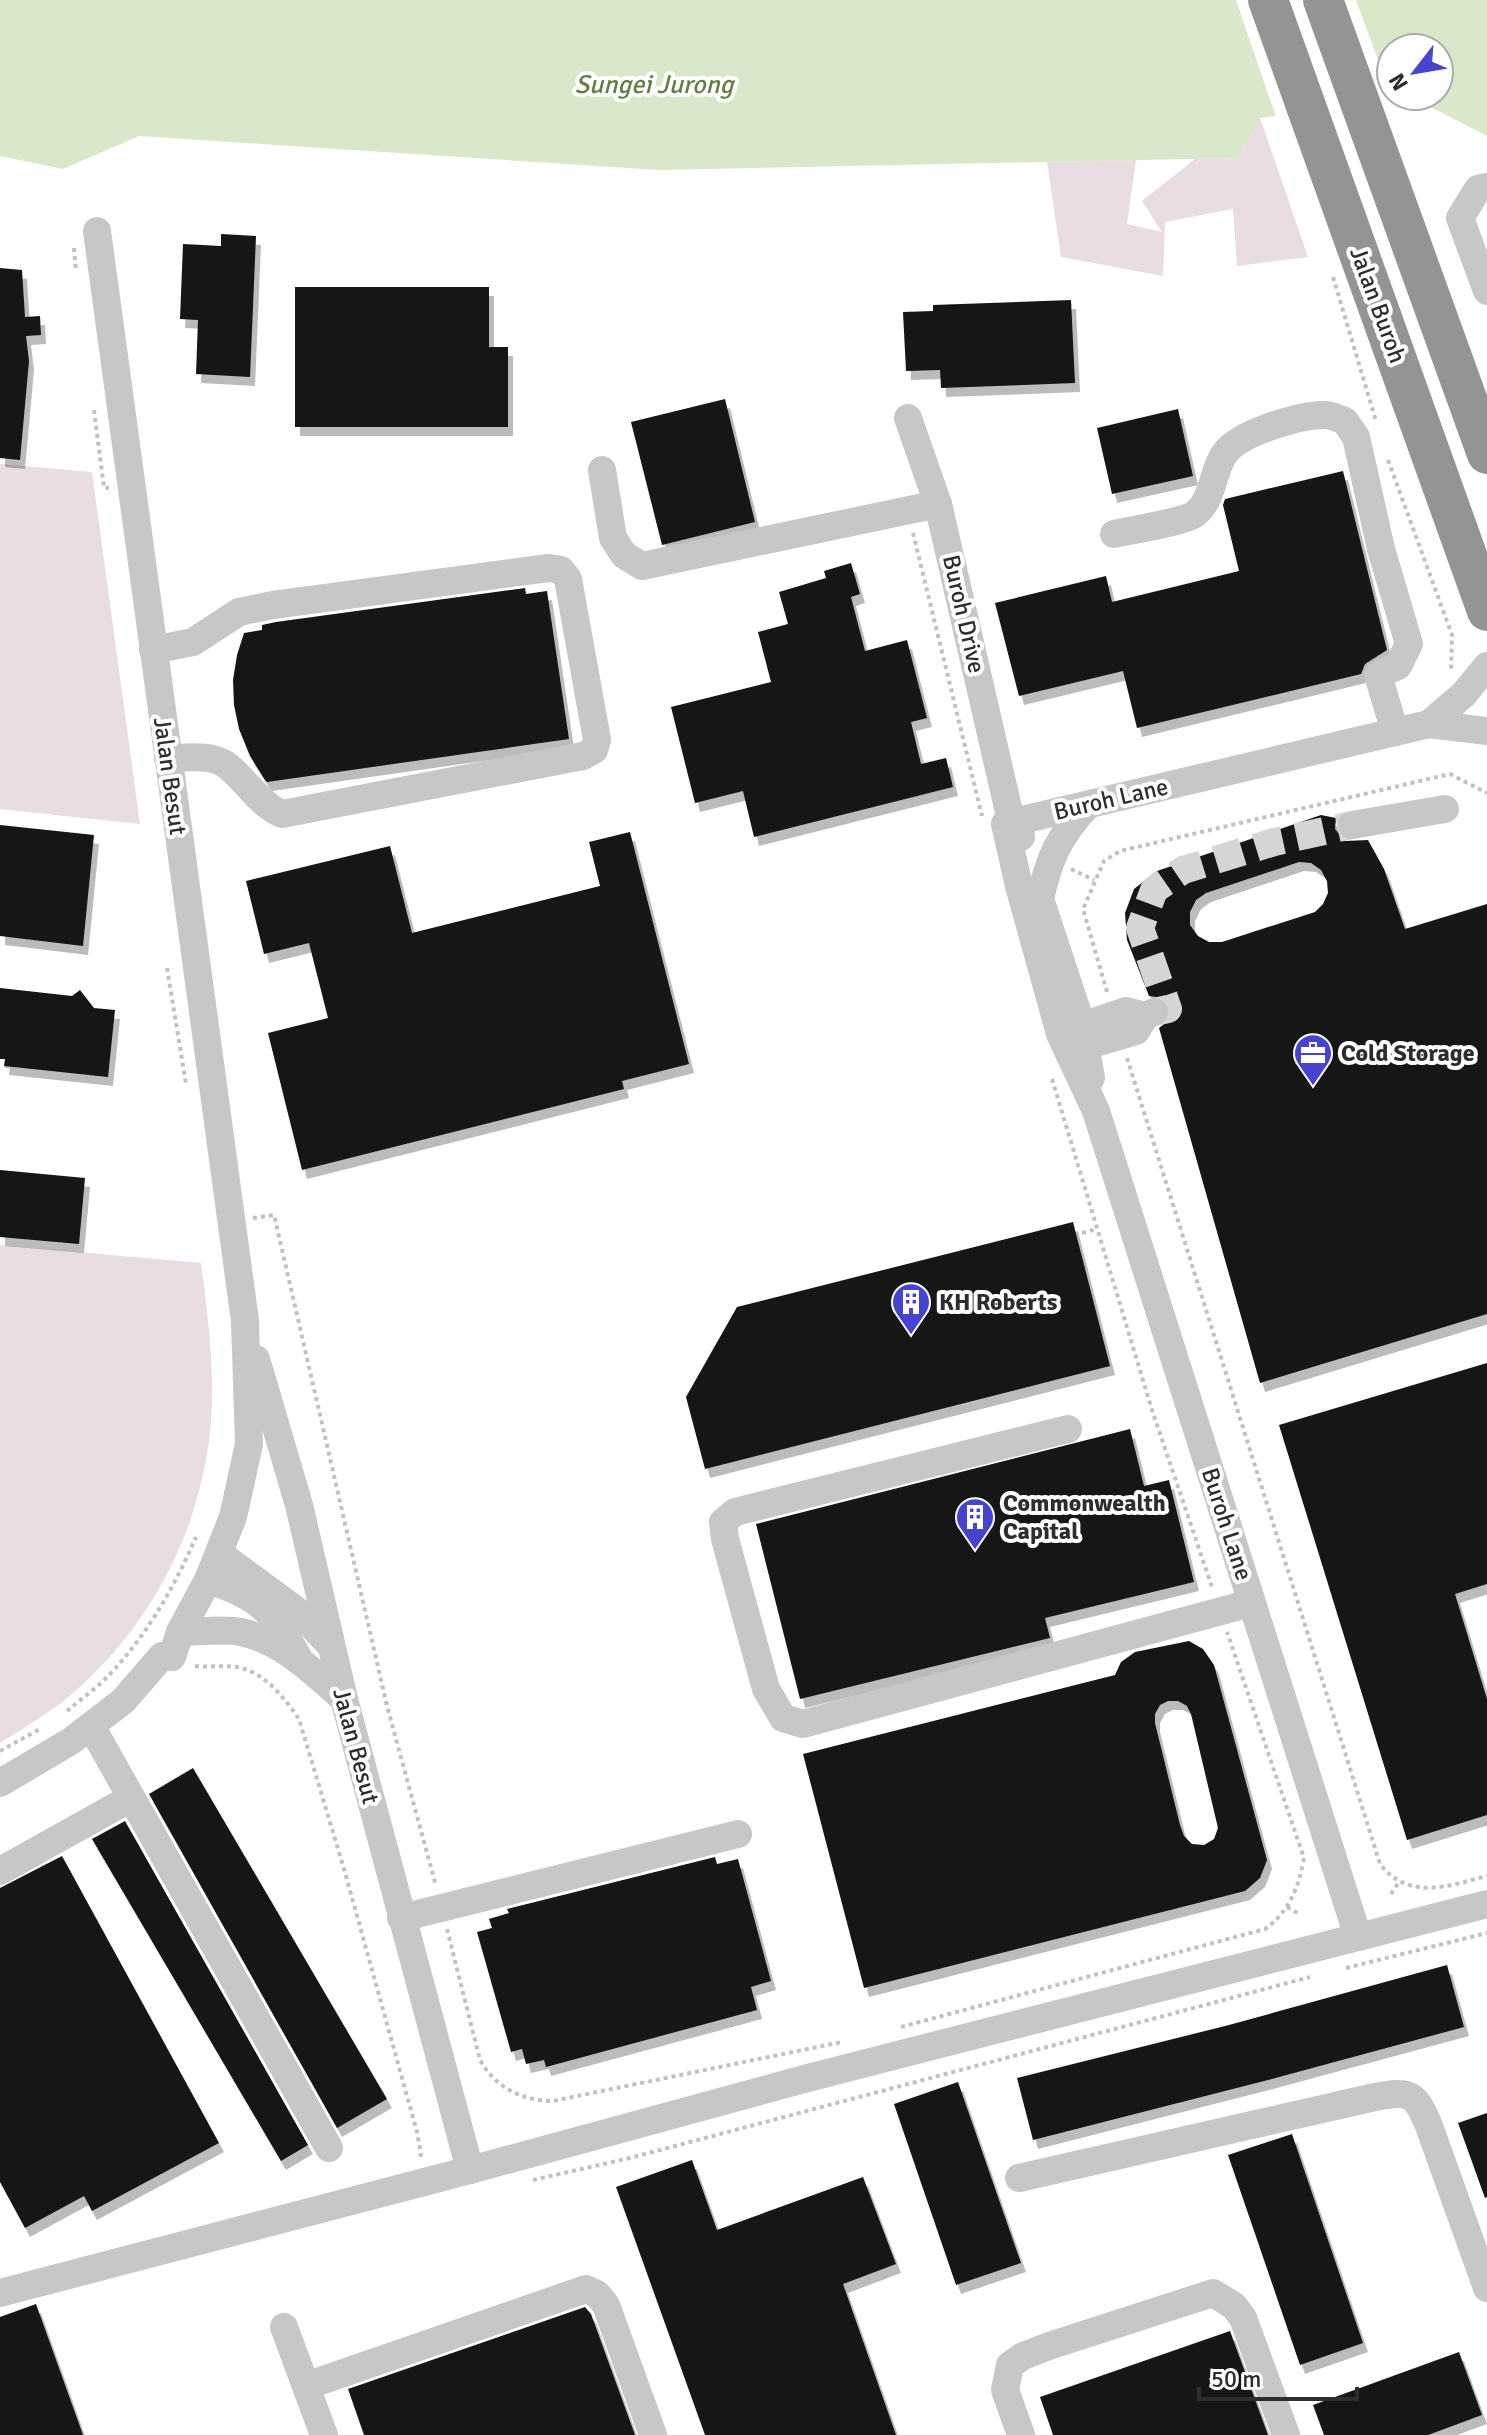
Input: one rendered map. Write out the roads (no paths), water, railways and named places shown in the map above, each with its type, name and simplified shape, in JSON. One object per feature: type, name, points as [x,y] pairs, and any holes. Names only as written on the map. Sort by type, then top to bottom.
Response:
[{"type":"highway","name":"Jalan Buroh","points":[[1268,0],[1487,611]]},
{"type":"highway","points":[[1323,0],[1487,454]]},
{"type":"street","points":[[1487,187],[1478,189],[1460,218],[1487,291]]},
{"type":"street","name":"Jalan Besut","points":[[0,1783],[71,1741],[123,1701],[162,1656],[172,1657],[180,1632],[220,1554],[233,1517],[249,1444],[245,1321],[97,231]]},
{"type":"street","points":[[1114,534],[1194,516],[1207,502],[1213,477],[1226,451],[1252,434],[1293,419],[1328,415],[1345,421],[1356,437],[1381,549],[1409,644],[1398,666],[1378,675],[1395,732]]},
{"type":"street","name":"Buroh Drive","points":[[908,418],[938,504],[1004,820],[1040,899]]},
{"type":"street","points":[[602,470],[613,538],[624,555],[642,566],[938,504]]},
{"type":"street","points":[[153,650],[193,642],[239,612],[273,605],[549,568],[561,570],[568,579],[597,740],[594,750],[583,756],[282,814],[268,808],[223,762],[205,758],[168,758]]},
{"type":"street","name":"Buroh Lane","points":[[1429,724],[1464,694],[1487,666]]},
{"type":"street","name":"Buroh Lane","points":[[1004,820],[1088,805],[1429,724],[1487,731]]},
{"type":"street","points":[[1076,1035],[1040,899],[1057,844],[1069,825],[1088,805]]},
{"type":"street","points":[[1352,825],[1445,809]]},
{"type":"street","points":[[1004,820],[1019,886],[1076,1035]]},
{"type":"street","points":[[1076,1035],[1117,1025],[1126,1011],[1150,1014]]},
{"type":"street","name":"Buroh Lane","points":[[1076,1035],[1096,1111],[1358,1937]]},
{"type":"street","name":"Jalan Besut","points":[[245,1321],[299,1505],[344,1699],[470,2170]]},
{"type":"street","points":[[1068,1429],[735,1512],[723,1522],[766,1689],[783,1718],[803,1724],[1251,1603]]},
{"type":"street","points":[[220,1554],[300,1613],[331,1646]]},
{"type":"street","points":[[208,1580],[256,1599],[277,1619],[301,1661]]},
{"type":"street","points":[[180,1632],[239,1631],[272,1642],[301,1661],[344,1699]]},
{"type":"street","points":[[91,1726],[329,2148]]},
{"type":"street","points":[[0,1871],[131,1798]]},
{"type":"street","points":[[401,1918],[738,1834]]},
{"type":"street","points":[[0,2293],[804,2079],[1487,1904]]},
{"type":"street","points":[[1019,2178],[1375,2097],[1400,2092],[1410,2094],[1419,2103],[1429,2126],[1487,2288]]},
{"type":"street","points":[[306,2386],[586,2289],[597,2294],[606,2305],[653,2435]]},
{"type":"street","points":[[1021,2435],[1005,2390],[1010,2365],[1049,2346],[1213,2293],[1234,2306],[1243,2318],[1286,2435]]},
{"type":"street","points":[[284,2327],[324,2435]]},
{"type":"water","name":"Sungei Jurong","points":[[0,0],[1487,0],[1487,136],[1440,112],[1455,112],[1455,32],[1375,32],[1375,102],[1260,118],[1239,158],[659,170],[139,136],[63,169],[0,156]]},
{"type":"tunnel","points":[[1154,1012],[1168,1009],[1140,928],[1154,890],[1183,870],[1274,842],[1352,825]]},
{"type":"place","name":"Cold Storage","points":[[1313,1087]]},
{"type":"place","name":"KH Roberts","points":[[911,1336]]},
{"type":"place","name":"Commonwealth Capital","points":[[975,1551]]}]
